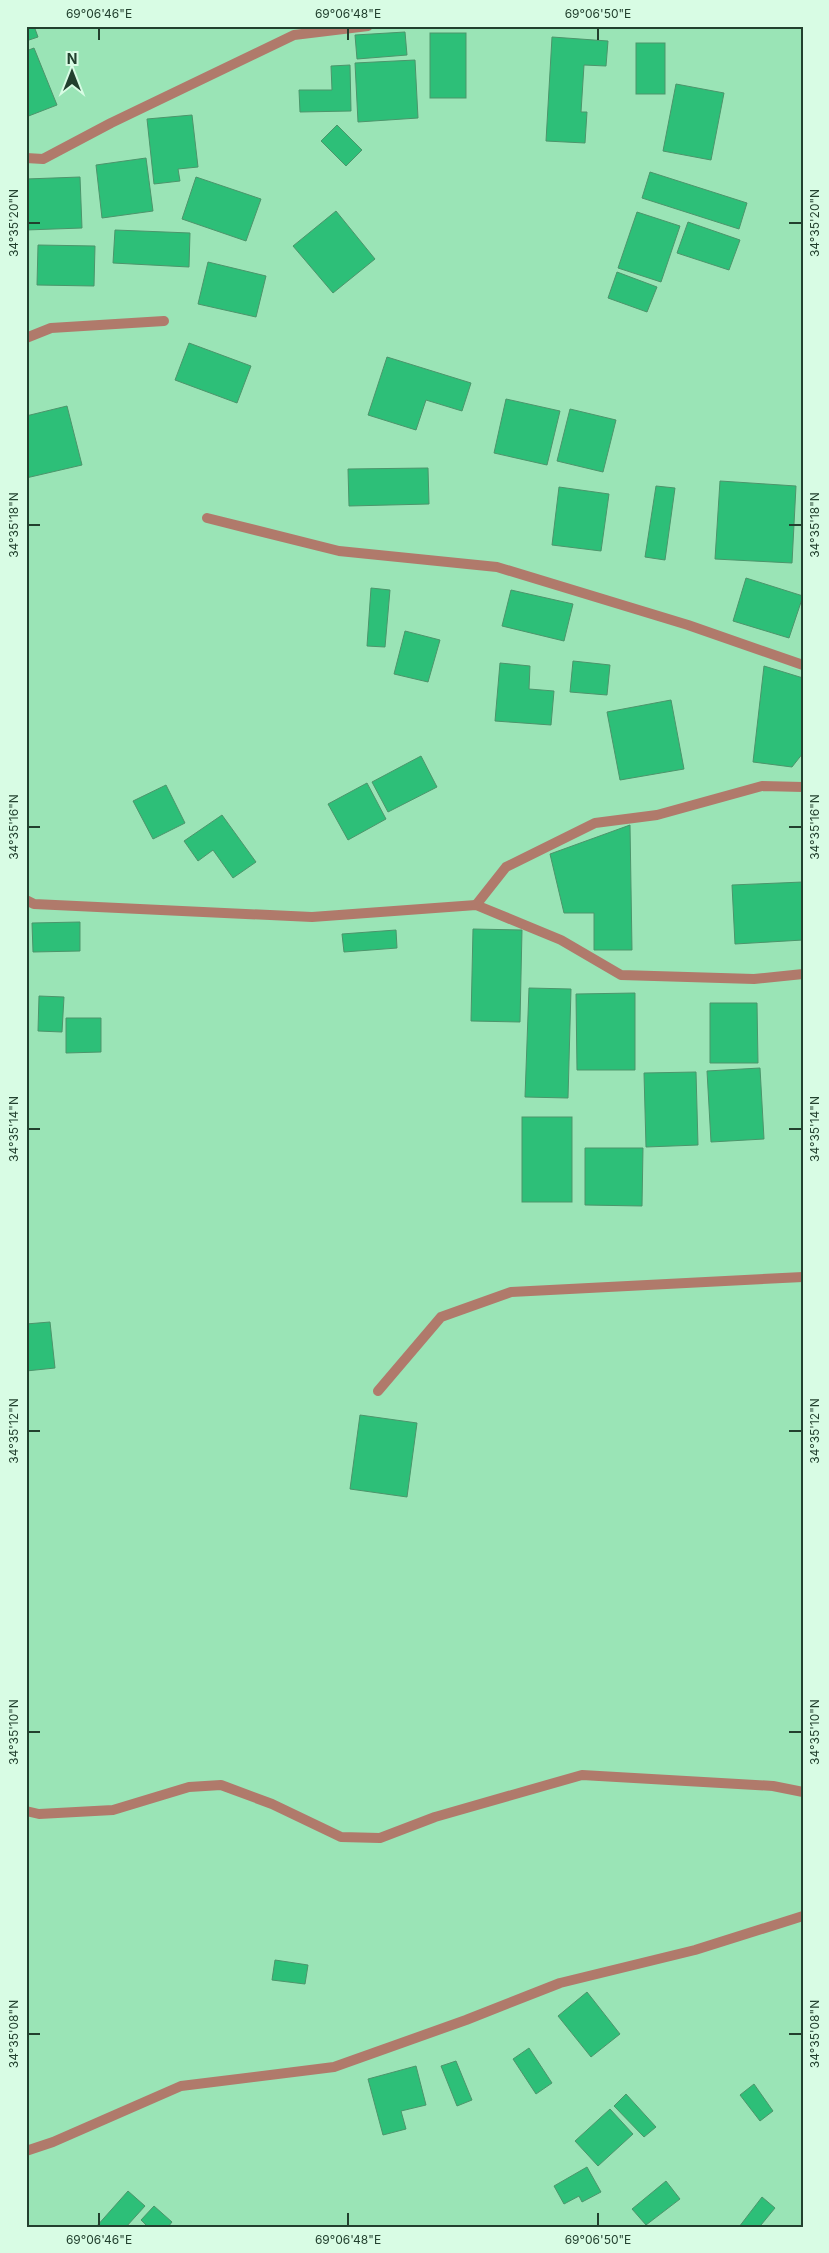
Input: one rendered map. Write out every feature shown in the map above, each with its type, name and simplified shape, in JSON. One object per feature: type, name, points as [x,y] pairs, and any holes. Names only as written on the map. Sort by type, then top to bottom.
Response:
[{"type":"street","points":[[26,158],[43,159],[296,30],[368,26]]},
{"type":"street","points":[[26,338],[51,328],[164,321]]},
{"type":"street","points":[[207,518],[339,552],[497,567],[688,625],[803,665]]},
{"type":"street","points":[[476,905],[506,867],[596,823],[657,814],[762,786],[803,787]]},
{"type":"street","points":[[26,900],[34,904],[312,917],[476,905],[561,940],[621,975],[754,979],[803,974]]},
{"type":"street","points":[[378,1391],[441,1317],[511,1292],[803,1278]]},
{"type":"street","points":[[26,1812],[39,1814],[113,1810],[189,1787],[221,1785],[272,1804],[341,1837],[380,1838],[435,1817],[582,1776],[773,1786],[803,1792]]},
{"type":"street","points":[[26,2151],[53,2142],[181,2086],[334,2067],[466,2020],[560,1983],[695,1950],[803,1916]]},
{"type":"building","points":[[26,26],[34,26],[38,37],[26,41]]},
{"type":"building","points":[[405,32],[407,55],[357,59],[355,35]]},
{"type":"building","points":[[430,33],[466,33],[466,98],[430,98]]},
{"type":"building","points":[[552,37],[608,41],[606,66],[584,65],[581,112],[587,112],[585,143],[546,141]]},
{"type":"building","points":[[636,43],[665,43],[665,94],[636,94]]},
{"type":"building","points":[[34,48],[57,105],[26,117],[26,51]]},
{"type":"building","points":[[415,60],[418,118],[358,122],[355,63]]},
{"type":"building","points":[[350,65],[351,111],[300,112],[299,90],[332,90],[331,66]]},
{"type":"building","points":[[676,84],[724,93],[711,160],[663,151]]},
{"type":"building","points":[[192,115],[198,167],[178,169],[180,181],[154,184],[147,119]]},
{"type":"building","points":[[337,125],[362,150],[346,166],[321,141]]},
{"type":"building","points":[[146,158],[153,211],[102,218],[96,165]]},
{"type":"building","points":[[650,172],[747,203],[739,229],[642,198]]},
{"type":"building","points":[[80,177],[82,228],[26,230],[26,179]]},
{"type":"building","points":[[196,177],[261,199],[246,241],[182,219]]},
{"type":"building","points":[[336,211],[375,259],[333,293],[293,246]]},
{"type":"building","points":[[637,212],[680,226],[661,282],[618,268]]},
{"type":"building","points":[[688,222],[740,240],[729,270],[677,253]]},
{"type":"building","points":[[115,230],[190,233],[189,267],[113,263]]},
{"type":"building","points":[[38,245],[95,246],[94,286],[37,285]]},
{"type":"building","points":[[208,262],[266,276],[256,317],[198,304]]},
{"type":"building","points":[[617,272],[657,287],[647,312],[608,298]]},
{"type":"building","points":[[189,343],[251,366],[237,403],[175,380]]},
{"type":"building","points":[[387,357],[471,383],[462,411],[426,400],[416,430],[368,415]]},
{"type":"building","points":[[506,399],[560,411],[547,465],[494,453]]},
{"type":"building","points":[[67,406],[82,465],[26,478],[26,416]]},
{"type":"building","points":[[570,409],[616,420],[603,472],[557,461]]},
{"type":"building","points":[[428,468],[429,504],[349,506],[348,469]]},
{"type":"building","points":[[720,481],[796,486],[792,563],[715,559]]},
{"type":"building","points":[[656,486],[675,488],[665,560],[645,557]]},
{"type":"building","points":[[559,487],[609,494],[601,551],[552,545]]},
{"type":"building","points":[[746,578],[803,596],[789,638],[733,621]]},
{"type":"building","points":[[371,588],[390,590],[385,647],[367,646]]},
{"type":"building","points":[[511,590],[573,604],[564,641],[502,626]]},
{"type":"building","points":[[405,631],[440,640],[428,682],[394,674]]},
{"type":"building","points":[[573,661],[610,665],[607,695],[570,692]]},
{"type":"building","points":[[500,663],[530,666],[529,689],[554,691],[551,725],[495,721]]},
{"type":"building","points":[[764,666],[803,678],[803,753],[792,767],[753,762]]},
{"type":"building","points":[[671,700],[684,769],[620,780],[607,712]]},
{"type":"building","points":[[421,756],[437,787],[388,812],[372,782]]},
{"type":"building","points":[[367,783],[386,819],[348,840],[328,804]]},
{"type":"building","points":[[166,785],[185,823],[153,839],[133,801]]},
{"type":"building","points":[[222,815],[256,862],[233,878],[213,850],[198,861],[184,841]]},
{"type":"building","points":[[630,825],[632,950],[594,950],[594,913],[564,913],[550,854]]},
{"type":"building","points":[[803,882],[803,940],[735,944],[732,885]]},
{"type":"building","points":[[80,922],[80,951],[33,952],[32,923]]},
{"type":"building","points":[[473,929],[522,930],[520,1022],[471,1021]]},
{"type":"building","points":[[396,930],[397,948],[344,952],[342,934]]},
{"type":"building","points":[[529,988],[571,989],[568,1098],[525,1097]]},
{"type":"building","points":[[635,993],[635,1070],[577,1070],[576,994]]},
{"type":"building","points":[[39,996],[64,997],[62,1032],[38,1031]]},
{"type":"building","points":[[710,1003],[757,1003],[758,1063],[710,1063]]},
{"type":"building","points":[[66,1018],[101,1018],[101,1052],[66,1053]]},
{"type":"building","points":[[760,1068],[764,1139],[711,1142],[707,1071]]},
{"type":"building","points":[[696,1072],[698,1145],[646,1147],[644,1073]]},
{"type":"building","points":[[522,1117],[572,1117],[572,1202],[522,1202]]},
{"type":"building","points":[[585,1148],[643,1148],[642,1206],[585,1205]]},
{"type":"building","points":[[50,1322],[55,1368],[26,1371],[26,1324]]},
{"type":"building","points":[[360,1415],[417,1423],[407,1497],[350,1489]]},
{"type":"building","points":[[275,1960],[308,1965],[305,1984],[272,1980]]},
{"type":"building","points":[[587,1992],[620,2034],[591,2057],[558,2016]]},
{"type":"building","points":[[529,2048],[552,2083],[536,2094],[513,2059]]},
{"type":"building","points":[[456,2061],[472,2100],[457,2106],[441,2066]]},
{"type":"building","points":[[416,2066],[426,2105],[401,2111],[406,2129],[383,2135],[368,2079]]},
{"type":"building","points":[[754,2084],[773,2111],[760,2121],[740,2095]]},
{"type":"building","points":[[626,2094],[656,2127],[644,2137],[614,2106]]},
{"type":"building","points":[[610,2109],[633,2134],[598,2166],[575,2141]]},
{"type":"building","points":[[587,2167],[601,2192],[582,2202],[579,2196],[564,2204],[554,2186]]},
{"type":"building","points":[[666,2181],[680,2199],[646,2225],[632,2209]]},
{"type":"building","points":[[128,2191],[145,2206],[126,2227],[96,2227]]},
{"type":"building","points":[[762,2197],[775,2208],[761,2225],[763,2227],[739,2227]]},
{"type":"building","points":[[154,2206],[172,2222],[168,2227],[148,2227],[141,2220]]}]
